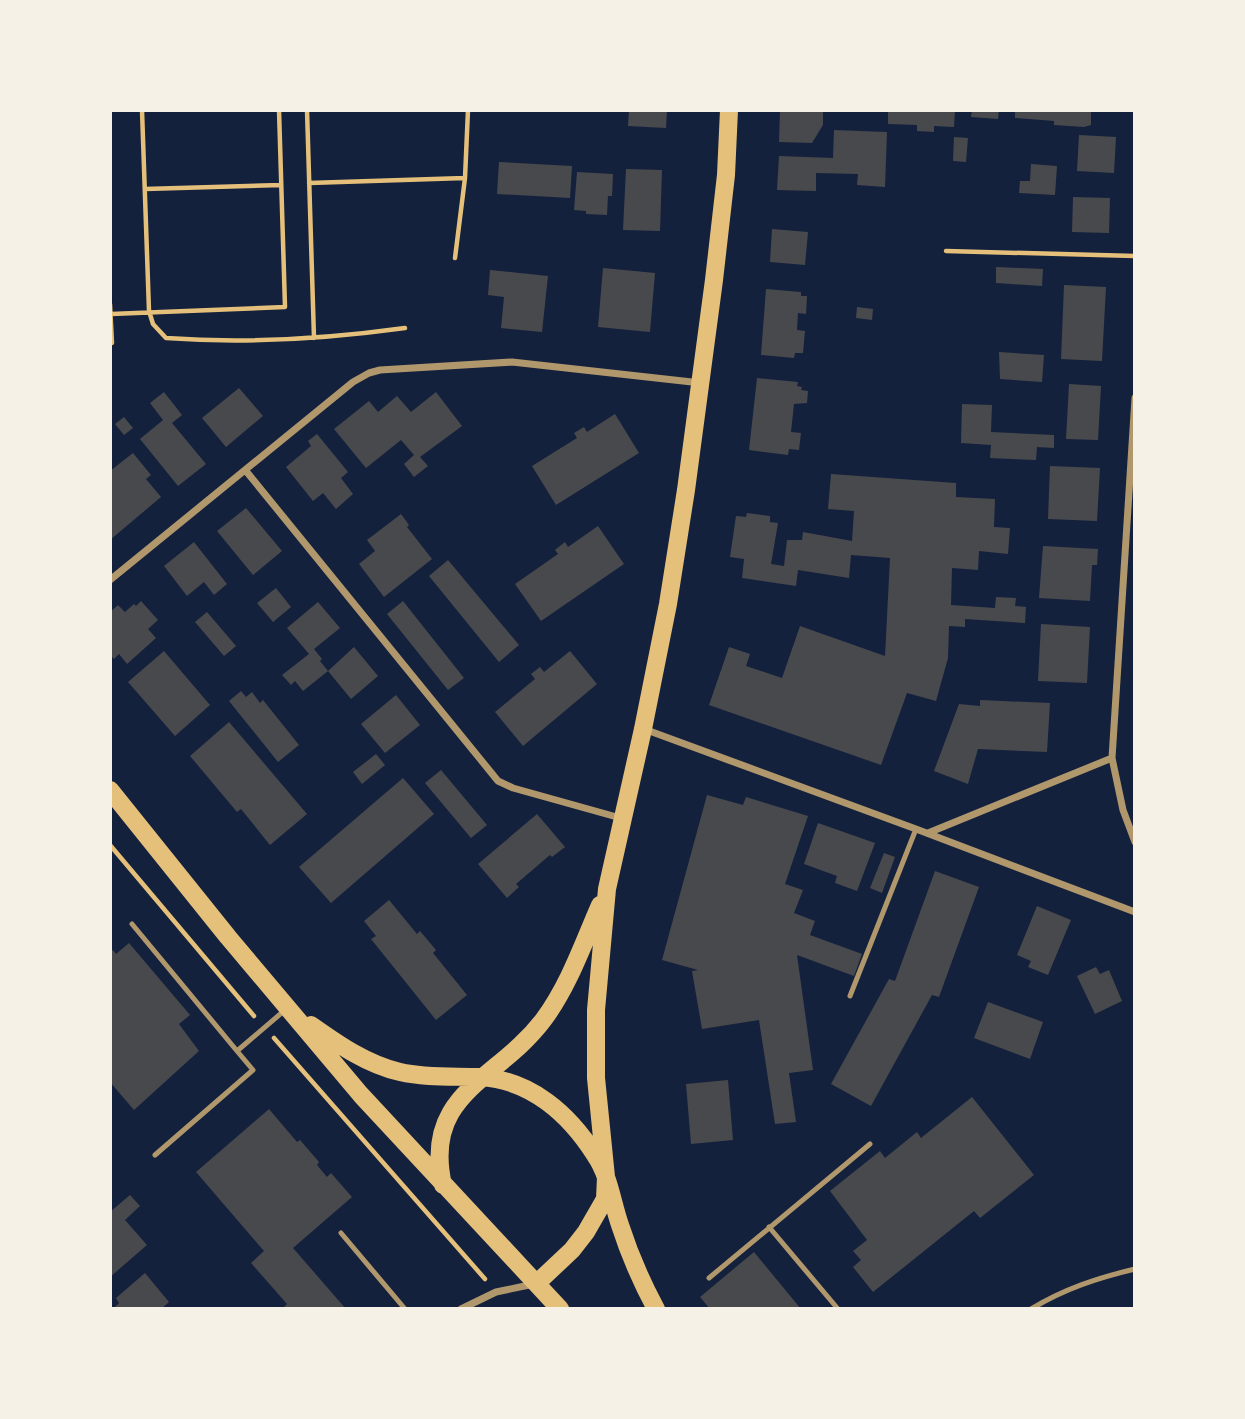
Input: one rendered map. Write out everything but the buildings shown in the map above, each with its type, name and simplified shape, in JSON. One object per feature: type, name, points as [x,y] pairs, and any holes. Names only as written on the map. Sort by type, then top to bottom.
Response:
[{"type":"main road","points":[[537,1283],[572,1250],[605,1199],[606,1177],[596,1078],[596,1010],[607,889],[668,604],[701,383],[726,175],[729,110]]},
{"type":"main road","points":[[110,790],[361,1095],[560,1309]]},
{"type":"main road","points":[[443,1185],[438,1152],[446,1119],[459,1099],[523,1043],[543,1020],[569,976],[607,889]]},
{"type":"main road","points":[[288,1008],[335,1042],[377,1065],[419,1075],[484,1077],[514,1083],[555,1107],[598,1158],[620,1227],[656,1309]]},
{"type":"street","points":[[110,580],[353,382],[369,373],[380,370],[512,362],[701,383]]},
{"type":"street","points":[[1135,401],[1131,511],[1112,758],[1124,810],[1135,842]]},
{"type":"street","points":[[246,471],[498,781],[513,788],[624,818]]},
{"type":"street","points":[[643,729],[1135,912]]},
{"type":"street","points":[[928,833],[1112,758]]},
{"type":"street","points":[[1124,810],[1135,809]]},
{"type":"street","points":[[461,1309],[496,1292],[537,1283],[544,1309]]},
{"type":"lane","points":[[850,996],[916,829]]},
{"type":"lane","points":[[132,924],[253,1070],[155,1155]]},
{"type":"lane","points":[[237,1052],[288,1008]]},
{"type":"lane","points":[[709,1278],[870,1144]]},
{"type":"lane","points":[[769,1227],[838,1309]]},
{"type":"lane","points":[[341,1233],[405,1309]]},
{"type":"lane","points":[[1031,1309],[1075,1286],[1135,1269]]},
{"type":"path","points":[[142,110],[149,311],[153,324],[166,338],[222,341],[314,338],[405,328]]},
{"type":"path","points":[[111,313],[285,307],[279,110]]},
{"type":"path","points":[[307,110],[314,338]]},
{"type":"path","points":[[455,258],[465,178],[468,110]]},
{"type":"path","points":[[309,183],[465,178]]},
{"type":"path","points":[[145,189],[281,185]]},
{"type":"path","points":[[946,251],[1135,256]]},
{"type":"path","points":[[110,304],[110,343]]},
{"type":"path","points":[[110,845],[265,1028],[496,1292]]}]
